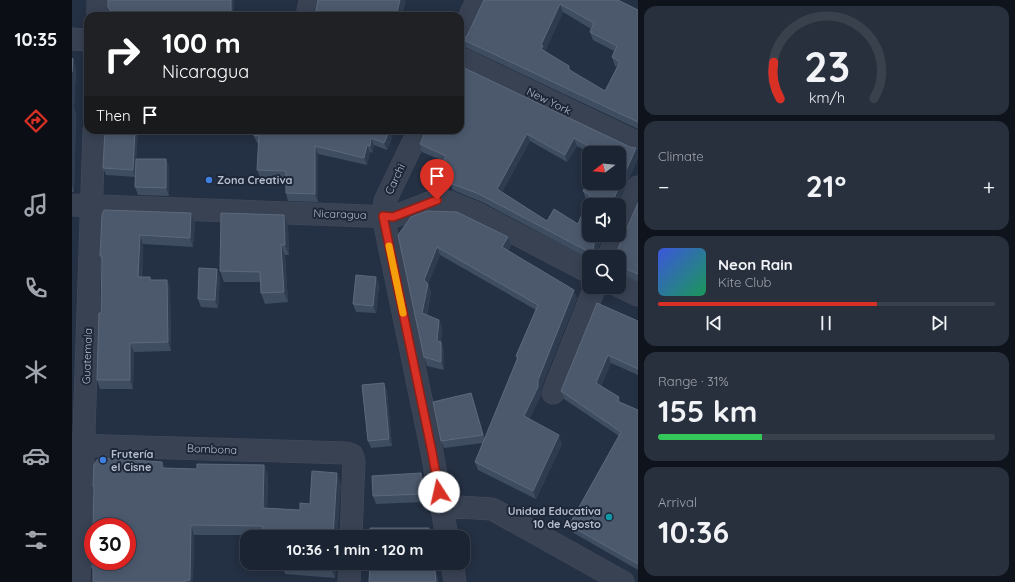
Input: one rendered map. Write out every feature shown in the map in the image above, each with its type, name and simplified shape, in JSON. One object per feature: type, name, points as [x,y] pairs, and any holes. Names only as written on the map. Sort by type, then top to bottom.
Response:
[{"type":"street","points":[[98,0],[98,12]]},
{"type":"street","points":[[308,12],[310,0]]},
{"type":"street","points":[[464,29],[477,0]]},
{"type":"street","points":[[72,39],[84,40]]},
{"type":"street","name":"New York","points":[[464,60],[638,143]]},
{"type":"street","name":"Guatemala","points":[[79,582],[78,445],[82,205],[93,134]]},
{"type":"street","name":"Carchi","points":[[417,134],[385,202],[383,216],[432,452],[446,530]]},
{"type":"street","points":[[626,215],[638,187]]},
{"type":"street","name":"Nicaragua","points":[[82,205],[393,217],[437,200],[449,202],[476,213],[582,268]]},
{"type":"street","points":[[626,289],[638,295]]},
{"type":"street","points":[[552,393],[592,294]]},
{"type":"street","name":"Bombona","points":[[78,445],[346,453],[352,455],[354,461],[351,530]]},
{"type":"street","points":[[442,506],[492,509],[623,582]]},
{"type":"street","points":[[349,582],[350,570]]},
{"type":"street","points":[[453,570],[455,582]]},
{"type":"building","points":[[108,0],[231,0],[231,12],[112,12],[108,7]]},
{"type":"building","points":[[318,0],[400,0],[397,12],[316,11]]},
{"type":"building","points":[[484,0],[618,0],[638,10],[638,122],[464,40]],"holes":[[[560,4],[594,23],[590,32],[617,46],[612,57],[620,62],[605,91],[568,69],[569,66],[541,49],[543,46],[541,45]]]},
{"type":"building","points":[[464,68],[630,147],[636,148],[626,171],[626,146],[588,146],[574,138],[565,155],[527,134],[497,189],[547,221],[554,209],[578,224],[582,214],[582,242],[595,242],[593,250],[585,250],[479,194],[450,183],[450,178],[437,175],[446,156],[420,144],[424,134],[464,134]]},
{"type":"building","points":[[105,134],[135,134],[133,170],[103,168]]},
{"type":"building","points":[[254,134],[388,134],[384,143],[371,138],[370,146],[367,145],[364,158],[315,146],[315,194],[286,193],[286,171],[257,170],[259,135],[254,136]]},
{"type":"building","points":[[136,159],[166,159],[166,188],[135,187]]},
{"type":"building","points":[[584,190],[618,190],[614,198],[589,198],[590,195],[583,191]]},
{"type":"building","points":[[638,203],[638,274],[626,269],[626,250],[617,250],[621,242],[626,242],[626,230]]},
{"type":"building","points":[[104,210],[191,213],[190,238],[140,235],[138,277],[150,277],[150,280],[167,280],[168,342],[130,343],[130,380],[97,380],[99,313],[101,313],[102,256],[100,256],[102,215]]},
{"type":"building","points":[[427,211],[457,212],[508,237],[502,247],[574,290],[538,380],[538,387],[524,416],[559,435],[533,491],[475,462],[518,357],[516,356],[538,305],[437,247],[424,280],[428,284],[422,313],[439,320],[437,341],[441,342],[441,362],[424,357],[398,235],[411,217]]},
{"type":"building","points":[[221,213],[284,215],[285,245],[281,245],[284,292],[261,293],[260,272],[220,271]]},
{"type":"building","points":[[199,268],[217,269],[215,300],[198,299]]},
{"type":"building","points":[[356,275],[376,277],[373,306],[353,304]]},
{"type":"building","points":[[597,303],[638,321],[638,369],[608,355],[596,383],[619,397],[617,401],[638,410],[638,564],[569,525],[621,432],[561,391]]},
{"type":"building","points":[[384,383],[389,439],[368,441],[362,385]]},
{"type":"building","points":[[471,393],[483,435],[441,441],[433,402]]},
{"type":"building","points":[[99,458],[162,462],[162,468],[197,469],[197,464],[264,465],[263,508],[300,510],[300,503],[310,504],[312,471],[337,473],[333,530],[263,530],[263,526],[191,525],[190,580],[185,580],[185,582],[93,582],[93,570],[136,570],[136,518],[93,518],[94,464]]},
{"type":"building","points":[[421,473],[422,494],[373,496],[372,476]]},
{"type":"building","points":[[370,528],[429,528],[429,530],[370,530]]},
{"type":"building","points":[[370,570],[433,570],[435,571],[436,582],[369,582]]},
{"type":"slow traffic","points":[[389,246],[403,313]]},
{"type":"place","name":"Zona Creativa","points":[[209,180]]},
{"type":"place","name":"Frutería el Cisne","points":[[103,460]]},
{"type":"place","name":"Unidad Educativa 10 de Agosto","points":[[609,517]]},
{"type":"route","points":[[437,200],[393,217],[383,216],[439,492]]}]
